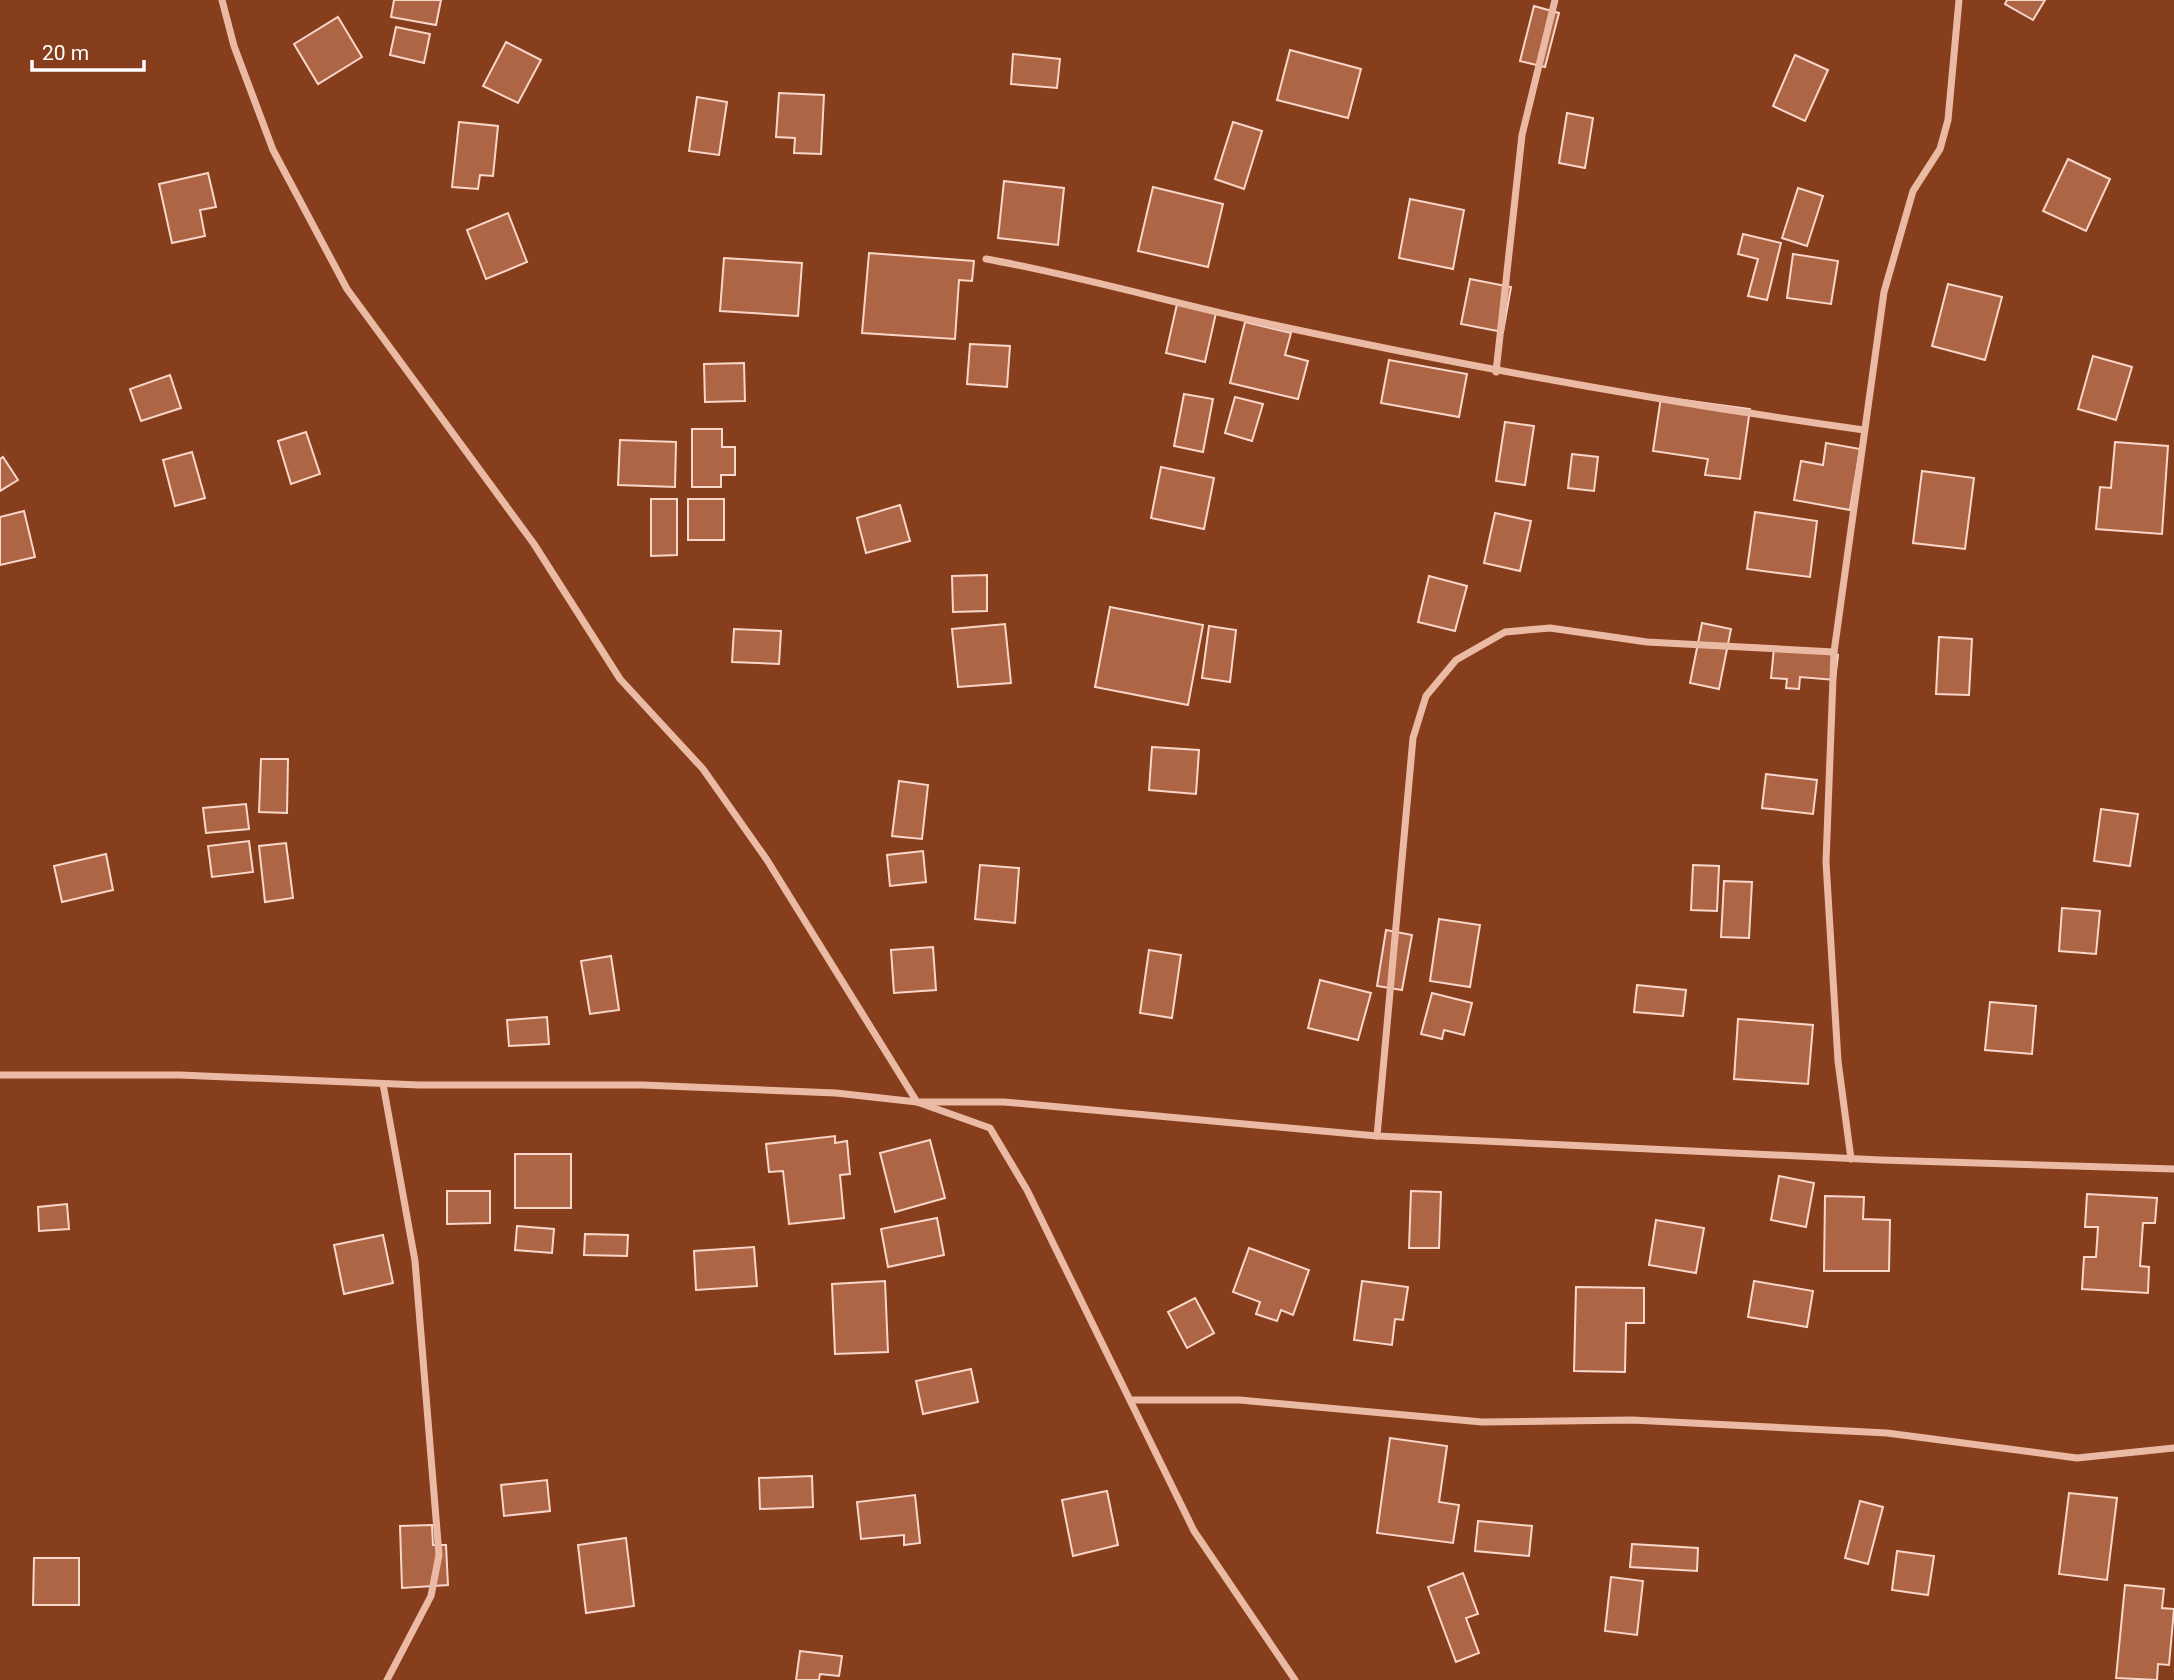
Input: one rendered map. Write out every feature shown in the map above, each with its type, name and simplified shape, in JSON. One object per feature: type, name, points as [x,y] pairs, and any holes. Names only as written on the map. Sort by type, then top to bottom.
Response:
[{"type":"street","points":[[222,0],[234,46],[274,149],[347,289],[534,544],[620,679],[703,769],[767,860],[917,1102],[990,1128],[1027,1190],[1194,1531],[1294,1680]]},
{"type":"street","points":[[1496,372],[1522,135],[1555,0]]},
{"type":"street","points":[[1851,1159],[1838,1061],[1826,862],[1834,652],[1884,292],[1900,227],[1913,191],[1940,149],[1948,120],[1959,0]]},
{"type":"street","points":[[986,259],[1066,273],[1261,322],[1496,372],[1735,412],[1864,430]]},
{"type":"street","points":[[1377,1136],[1413,738],[1426,696],[1456,660],[1505,632],[1550,628],[1647,642],[1834,652]]},
{"type":"street","points":[[0,1075],[180,1075],[383,1084],[643,1085],[836,1093],[917,1102],[1004,1102],[1377,1136],[1851,1159],[2174,1169]]},
{"type":"street","points":[[383,1084],[415,1261],[439,1555],[431,1596],[387,1680]]},
{"type":"street","points":[[1131,1400],[1240,1400],[1482,1422],[1632,1420],[1887,1433],[2077,1458],[2174,1448]]},
{"type":"building","points":[[394,0],[441,0],[436,25],[391,17]]},
{"type":"building","points":[[2007,0],[2045,0],[2033,20],[2005,4]]},
{"type":"building","points":[[1534,6],[1559,13],[1545,67],[1520,61]]},
{"type":"building","points":[[338,17],[362,57],[318,84],[294,44]]},
{"type":"building","points":[[396,27],[430,34],[424,63],[390,55]]},
{"type":"building","points":[[506,42],[541,60],[518,103],[483,86]]},
{"type":"building","points":[[1290,50],[1361,69],[1348,118],[1277,100]]},
{"type":"building","points":[[1013,54],[1060,59],[1057,88],[1011,84]]},
{"type":"building","points":[[1795,55],[1828,70],[1805,121],[1773,106]]},
{"type":"building","points":[[779,93],[824,95],[821,154],[794,153],[795,138],[776,137]]},
{"type":"building","points":[[697,97],[727,102],[719,155],[689,151]]},
{"type":"building","points":[[1567,113],[1593,118],[1585,168],[1559,163]]},
{"type":"building","points":[[459,122],[498,126],[493,176],[480,175],[478,189],[452,187]]},
{"type":"building","points":[[1233,122],[1262,131],[1244,189],[1215,179]]},
{"type":"building","points":[[2068,159],[2110,179],[2086,231],[2043,211]]},
{"type":"building","points":[[208,173],[216,207],[200,210],[205,236],[172,243],[159,184]]},
{"type":"building","points":[[1004,181],[1064,188],[1058,245],[998,238]]},
{"type":"building","points":[[1153,187],[1223,204],[1208,267],[1138,251]]},
{"type":"building","points":[[1798,188],[1823,196],[1807,246],[1782,238]]},
{"type":"building","points":[[1410,199],[1464,210],[1453,269],[1399,258]]},
{"type":"building","points":[[508,213],[527,262],[486,279],[467,230]]},
{"type":"building","points":[[1743,234],[1781,243],[1767,300],[1748,296],[1758,259],[1738,254]]},
{"type":"building","points":[[869,253],[974,261],[972,281],[959,280],[955,339],[862,333]]},
{"type":"building","points":[[1793,254],[1838,261],[1831,304],[1787,298]]},
{"type":"building","points":[[724,258],[802,263],[798,316],[720,311]]},
{"type":"building","points":[[1470,279],[1511,287],[1503,332],[1461,324]]},
{"type":"building","points":[[1948,284],[2002,297],[1985,360],[1932,346]]},
{"type":"building","points":[[1177,304],[1216,313],[1205,362],[1166,353]]},
{"type":"building","points":[[1245,322],[1291,333],[1285,355],[1308,361],[1298,399],[1230,383]]},
{"type":"building","points":[[970,344],[1010,346],[1007,387],[967,384]]},
{"type":"building","points":[[2093,356],[2132,367],[2116,420],[2078,409]]},
{"type":"building","points":[[1389,360],[1467,374],[1459,417],[1381,403]]},
{"type":"building","points":[[744,363],[745,401],[705,402],[704,364]]},
{"type":"building","points":[[170,375],[181,408],[141,421],[130,389]]},
{"type":"building","points":[[1184,394],[1213,399],[1203,452],[1174,446]]},
{"type":"building","points":[[1235,397],[1263,404],[1252,441],[1225,433]]},
{"type":"building","points":[[1661,397],[1750,409],[1740,479],[1705,475],[1708,459],[1653,451]]},
{"type":"building","points":[[1505,422],[1534,426],[1525,485],[1496,481]]},
{"type":"building","points":[[692,429],[722,429],[722,447],[735,447],[735,475],[721,475],[721,487],[692,487]]},
{"type":"building","points":[[306,432],[320,474],[291,484],[278,441]]},
{"type":"building","points":[[620,440],[676,442],[675,487],[618,485]]},
{"type":"building","points":[[2115,442],[2168,446],[2162,534],[2096,529],[2100,487],[2111,488]]},
{"type":"building","points":[[1826,443],[1860,449],[1850,510],[1794,500],[1801,461],[1823,465]]},
{"type":"building","points":[[192,452],[205,498],[175,506],[163,460]]},
{"type":"building","points":[[1572,454],[1598,457],[1594,491],[1568,488]]},
{"type":"building","points":[[3,457],[18,480],[0,491],[0,459]]},
{"type":"building","points":[[1161,467],[1214,478],[1204,529],[1151,518]]},
{"type":"building","points":[[1922,471],[1974,478],[1965,549],[1913,543]]},
{"type":"building","points":[[651,499],[677,499],[677,555],[651,556]]},
{"type":"building","points":[[688,499],[724,499],[724,540],[688,540]]},
{"type":"building","points":[[900,505],[910,541],[866,553],[857,518]]},
{"type":"building","points":[[24,511],[35,557],[0,565],[0,517]]},
{"type":"building","points":[[1755,512],[1817,521],[1810,577],[1747,569]]},
{"type":"building","points":[[1495,513],[1531,521],[1520,571],[1484,563]]},
{"type":"building","points":[[987,575],[987,611],[953,612],[952,576]]},
{"type":"building","points":[[1429,576],[1467,586],[1455,631],[1418,622]]},
{"type":"building","points":[[1110,607],[1203,625],[1188,705],[1095,687]]},
{"type":"building","points":[[1702,623],[1731,629],[1719,689],[1690,683]]},
{"type":"building","points":[[1005,624],[1011,683],[958,687],[952,629]]},
{"type":"building","points":[[1209,626],[1236,630],[1230,682],[1202,678]]},
{"type":"building","points":[[734,629],[781,631],[779,664],[732,662]]},
{"type":"building","points":[[1939,637],[1972,639],[1969,695],[1936,694]]},
{"type":"building","points":[[1774,648],[1838,655],[1835,680],[1800,677],[1799,689],[1786,688],[1787,679],[1771,678]]},
{"type":"building","points":[[1152,747],[1199,750],[1196,794],[1149,790]]},
{"type":"building","points":[[261,759],[288,759],[287,813],[259,812]]},
{"type":"building","points":[[1766,774],[1817,780],[1813,814],[1762,808]]},
{"type":"building","points":[[899,781],[928,785],[922,839],[892,836]]},
{"type":"building","points":[[246,804],[249,829],[206,833],[203,808]]},
{"type":"building","points":[[2101,809],[2138,814],[2130,866],[2094,861]]},
{"type":"building","points":[[249,841],[253,872],[212,877],[208,846]]},
{"type":"building","points":[[286,843],[293,898],[265,902],[259,846]]},
{"type":"building","points":[[923,851],[926,882],[890,886],[887,855]]},
{"type":"building","points":[[106,854],[113,890],[62,902],[54,866]]},
{"type":"building","points":[[980,865],[1019,868],[1015,923],[975,919]]},
{"type":"building","points":[[1693,865],[1719,866],[1717,911],[1691,910]]},
{"type":"building","points":[[1724,881],[1752,882],[1749,938],[1721,937]]},
{"type":"building","points":[[2062,908],[2100,911],[2096,954],[2059,951]]},
{"type":"building","points":[[1439,919],[1480,925],[1470,987],[1430,981]]},
{"type":"building","points":[[1386,930],[1412,935],[1402,990],[1377,986]]},
{"type":"building","points":[[933,947],[936,990],[894,993],[891,950]]},
{"type":"building","points":[[1149,950],[1181,955],[1172,1018],[1140,1013]]},
{"type":"building","points":[[611,956],[619,1010],[590,1014],[581,961]]},
{"type":"building","points":[[1320,980],[1371,993],[1358,1040],[1308,1028]]},
{"type":"building","points":[[1637,985],[1686,990],[1683,1016],[1634,1012]]},
{"type":"building","points":[[1432,993],[1472,1003],[1464,1035],[1444,1030],[1442,1039],[1421,1034]]},
{"type":"building","points":[[1990,1002],[2036,1006],[2032,1054],[1985,1050]]},
{"type":"building","points":[[547,1017],[549,1044],[509,1046],[507,1020]]},
{"type":"building","points":[[1738,1019],[1813,1025],[1808,1084],[1734,1079]]},
{"type":"building","points":[[835,1136],[835,1143],[847,1141],[850,1174],[840,1175],[844,1218],[789,1224],[783,1171],[769,1172],[766,1144]]},
{"type":"building","points":[[930,1140],[945,1198],[895,1212],[880,1153]]},
{"type":"building","points":[[515,1154],[571,1154],[571,1208],[515,1208]]},
{"type":"building","points":[[1779,1176],[1814,1183],[1806,1227],[1771,1220]]},
{"type":"building","points":[[447,1191],[490,1191],[490,1223],[447,1224]]},
{"type":"building","points":[[1411,1191],[1441,1192],[1439,1248],[1409,1248]]},
{"type":"building","points":[[2087,1194],[2157,1198],[2155,1223],[2143,1223],[2140,1266],[2149,1267],[2148,1293],[2082,1289],[2084,1257],[2096,1257],[2098,1227],[2085,1227]]},
{"type":"building","points":[[1825,1196],[1864,1197],[1863,1219],[1890,1220],[1889,1271],[1824,1271]]},
{"type":"building","points":[[67,1204],[69,1229],[39,1231],[38,1207]]},
{"type":"building","points":[[937,1218],[944,1255],[888,1267],[881,1229]]},
{"type":"building","points":[[1656,1220],[1704,1228],[1696,1273],[1649,1265]]},
{"type":"building","points":[[517,1226],[554,1229],[552,1253],[515,1250]]},
{"type":"building","points":[[585,1234],[628,1235],[627,1256],[584,1255]]},
{"type":"building","points":[[383,1235],[393,1283],[344,1294],[334,1245]]},
{"type":"building","points":[[754,1247],[757,1286],[696,1290],[694,1251]]},
{"type":"building","points":[[1249,1248],[1309,1270],[1293,1315],[1281,1310],[1277,1321],[1256,1314],[1260,1302],[1233,1292]]},
{"type":"building","points":[[885,1281],[888,1352],[835,1354],[832,1284]]},
{"type":"building","points":[[1362,1281],[1408,1287],[1403,1320],[1395,1319],[1392,1345],[1354,1340]]},
{"type":"building","points":[[1754,1281],[1813,1291],[1807,1327],[1748,1317]]},
{"type":"building","points":[[1576,1287],[1644,1288],[1644,1323],[1626,1323],[1625,1372],[1574,1371]]},
{"type":"building","points":[[1195,1298],[1214,1333],[1187,1348],[1168,1312]]},
{"type":"building","points":[[971,1369],[978,1402],[923,1414],[916,1381]]},
{"type":"building","points":[[1390,1438],[1447,1446],[1439,1502],[1459,1505],[1453,1543],[1377,1533]]},
{"type":"building","points":[[812,1476],[813,1507],[760,1509],[759,1478]]},
{"type":"building","points":[[547,1480],[550,1511],[504,1516],[501,1485]]},
{"type":"building","points":[[1107,1491],[1118,1545],[1073,1556],[1062,1500]]},
{"type":"building","points":[[2069,1493],[2117,1498],[2107,1580],[2059,1574]]},
{"type":"building","points":[[915,1495],[920,1543],[904,1545],[904,1535],[861,1539],[857,1502]]},
{"type":"building","points":[[1860,1501],[1883,1507],[1868,1564],[1845,1558]]},
{"type":"building","points":[[1478,1521],[1532,1526],[1529,1556],[1475,1551]]},
{"type":"building","points":[[432,1525],[433,1545],[446,1545],[448,1585],[402,1588],[400,1526]]},
{"type":"building","points":[[626,1538],[634,1606],[586,1613],[578,1545]]},
{"type":"building","points":[[1632,1544],[1698,1548],[1697,1571],[1630,1567]]},
{"type":"building","points":[[1897,1551],[1934,1556],[1928,1595],[1892,1590]]},
{"type":"building","points":[[34,1558],[79,1558],[79,1605],[33,1605]]},
{"type":"building","points":[[1463,1573],[1478,1614],[1466,1618],[1479,1653],[1456,1662],[1428,1587]]},
{"type":"building","points":[[1611,1577],[1643,1581],[1637,1635],[1605,1631]]},
{"type":"building","points":[[2125,1585],[2164,1589],[2162,1608],[2174,1609],[2169,1665],[2158,1664],[2157,1680],[2116,1678]]},
{"type":"building","points":[[800,1651],[842,1656],[839,1676],[820,1674],[819,1680],[796,1680]]}]
